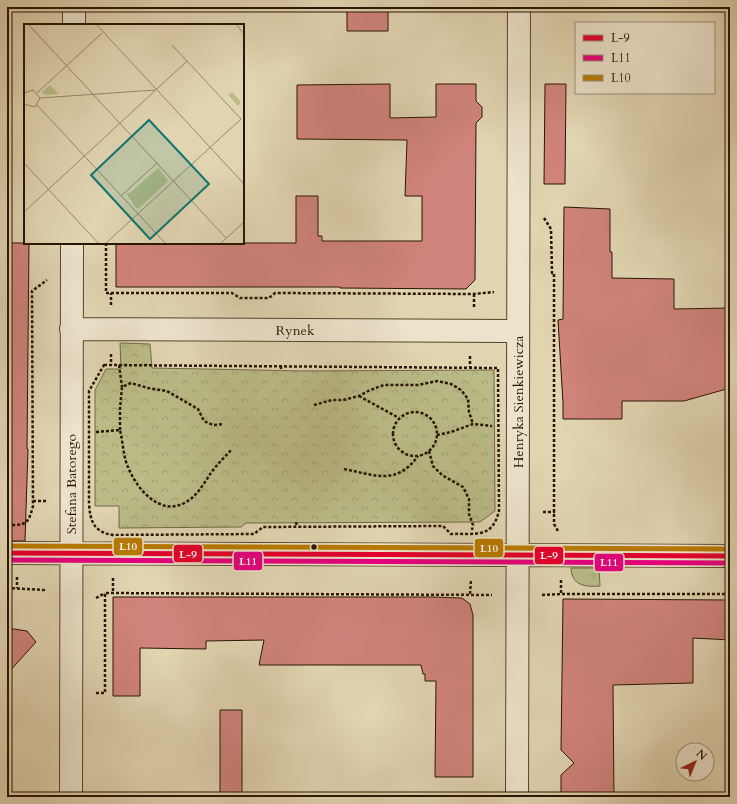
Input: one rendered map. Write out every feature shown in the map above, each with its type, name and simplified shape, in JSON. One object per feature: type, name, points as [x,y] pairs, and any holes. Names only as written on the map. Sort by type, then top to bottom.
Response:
[{"type":"street","points":[[74,7],[74,24]]},
{"type":"street","name":"Henryka Sienkiewicza","points":[[517,797],[519,7]]},
{"type":"street","name":"Stefana Batorego","points":[[71,797],[72,244]]},
{"type":"street","name":"Rynek","points":[[71,329],[518,331]]},
{"type":"street","points":[[7,554],[730,556]]},
{"type":"path","points":[[543,216],[552,229],[552,273],[554,273],[554,524],[560,536]]},
{"type":"path","points":[[106,244],[106,293],[232,293],[240,298],[269,298],[275,293],[487,294],[496,291]]},
{"type":"path","points":[[7,525],[21,525],[30,519],[33,501],[32,291],[48,278]]},
{"type":"path","points":[[104,365],[280,366],[498,368],[499,511],[493,527],[487,532],[452,534],[443,526],[263,526],[254,534],[105,534],[93,524],[89,517],[89,391],[104,365]]},
{"type":"path","points":[[119,365],[122,387],[120,430],[128,466],[140,489],[151,499],[164,507],[173,508],[182,504],[195,496],[211,472],[232,450]]},
{"type":"path","points":[[280,366],[281,370]]},
{"type":"path","points":[[314,405],[332,400],[343,400],[359,396],[384,385],[418,385],[437,381],[451,384],[461,390],[468,399],[473,424]]},
{"type":"path","points":[[122,387],[131,383],[167,391],[198,409],[204,421],[213,426],[224,424]]},
{"type":"path","points":[[359,396],[400,418]]},
{"type":"path","points":[[344,469],[386,476],[399,474],[411,466],[418,456],[429,451],[434,444],[437,434],[435,425],[428,416],[417,412],[409,413],[400,418],[394,426],[393,437],[396,447],[407,454],[418,456]]},
{"type":"path","points":[[437,434],[451,432],[473,424],[498,426]]},
{"type":"path","points":[[89,432],[120,430]]},
{"type":"path","points":[[429,451],[433,466],[442,475],[463,487],[469,499],[469,514],[474,525],[471,533]]},
{"type":"path","points":[[33,501],[48,501]]},
{"type":"path","points":[[296,522],[297,527]]},
{"type":"path","points":[[90,693],[105,693],[105,593],[498,595]]},
{"type":"path","points":[[537,596],[562,594],[730,594]]},
{"type":"green space","points":[[120,343],[150,344],[152,368],[305,371],[494,370],[495,511],[480,522],[246,523],[241,527],[119,528],[119,506],[95,506],[95,390],[106,369],[121,369]]},
{"type":"green space","points":[[571,568],[599,568],[600,586],[580,584],[574,579]]},
{"type":"building","points":[[347,7],[388,7],[388,31],[347,31]]},
{"type":"building","points":[[390,84],[390,118],[436,117],[436,84],[476,84],[476,101],[482,107],[482,117],[476,123],[475,280],[466,289],[340,287],[116,287],[116,244],[296,243],[296,196],[318,196],[318,236],[322,236],[322,241],[422,241],[422,196],[405,196],[407,140],[297,139],[297,85]]},
{"type":"building","points":[[545,84],[566,84],[565,184],[544,184]]},
{"type":"building","points":[[564,207],[610,209],[610,252],[612,252],[612,278],[674,279],[674,309],[730,308],[730,388],[684,401],[622,401],[622,419],[563,419],[558,320],[563,319]]},
{"type":"building","points":[[7,243],[24,243],[29,244],[28,449],[25,541],[7,541]]},
{"type":"building","points":[[113,597],[462,598],[470,604],[473,615],[473,777],[435,777],[436,681],[425,681],[425,674],[423,674],[421,665],[259,665],[264,640],[206,641],[206,649],[140,648],[140,696],[113,696]]},
{"type":"building","points":[[563,599],[730,600],[730,640],[693,638],[693,683],[613,685],[614,797],[561,797],[561,775],[574,763],[561,750]]},
{"type":"building","points":[[7,628],[27,631],[36,642],[7,674]]},
{"type":"building","points":[[220,710],[242,710],[242,797],[220,797]]},
{"type":"transit line","name":"L10","points":[[7,546],[730,549]]},
{"type":"transit line","name":"L-9","points":[[7,553],[730,556]]},
{"type":"transit line","name":"L11","points":[[7,560],[730,563]]}]
